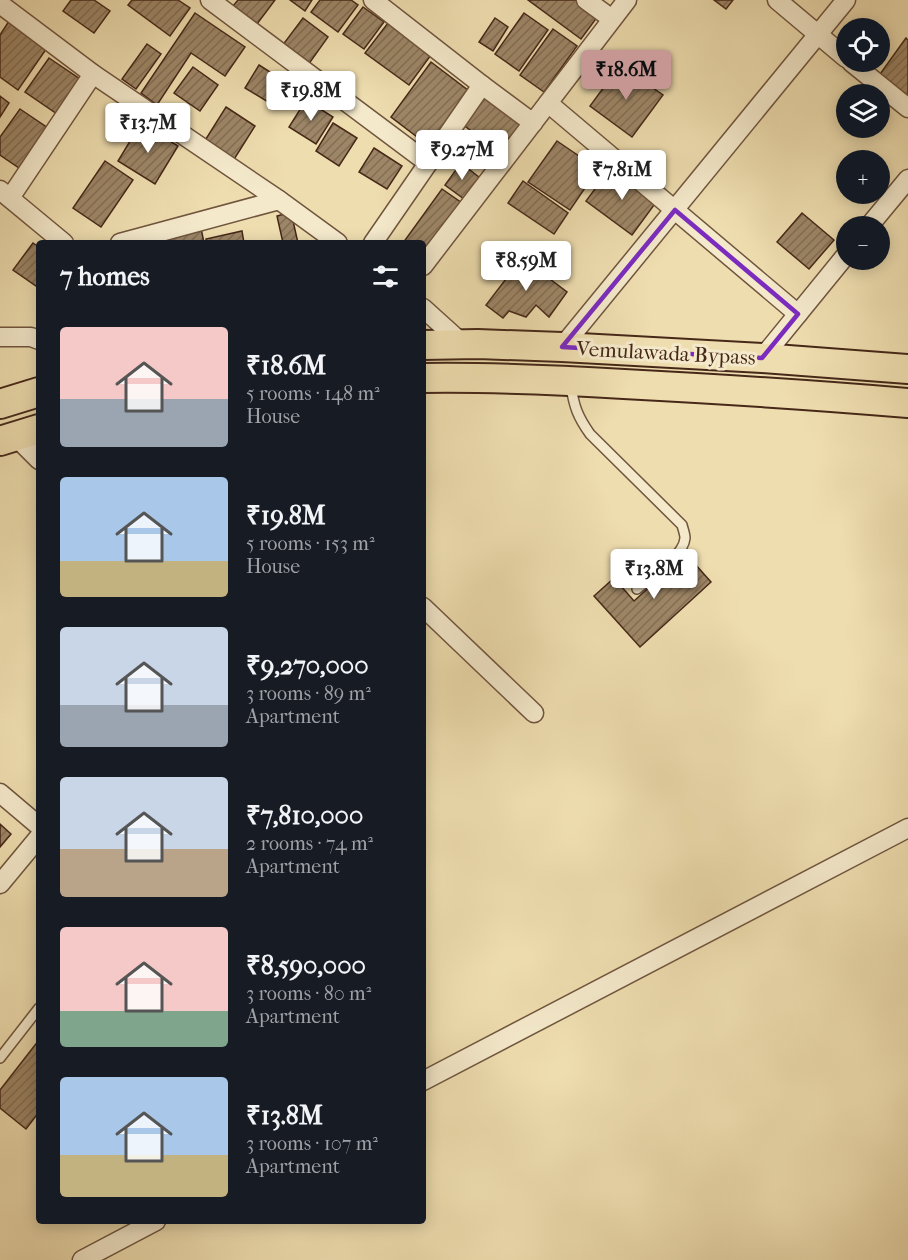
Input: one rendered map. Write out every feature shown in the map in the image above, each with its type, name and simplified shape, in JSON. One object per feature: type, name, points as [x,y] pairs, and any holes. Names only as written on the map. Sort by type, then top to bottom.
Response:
[{"type":"main road","name":"Vemulawada Bypass","points":[[426,345],[562,347],[908,369]]},
{"type":"main road","name":"Vemulawada Bypass","points":[[426,378],[477,377],[570,381],[760,391],[908,403]]},
{"type":"main road","points":[[0,404],[36,393]]},
{"type":"street","points":[[210,0],[428,162]]},
{"type":"street","points":[[373,0],[533,123]]},
{"type":"street","points":[[586,0],[612,19]]},
{"type":"street","points":[[426,262],[627,0]]},
{"type":"street","points":[[777,0],[836,50]]},
{"type":"street","points":[[562,347],[846,0]]},
{"type":"street","points":[[0,4],[93,74],[334,240]]},
{"type":"street","points":[[863,72],[908,108]]},
{"type":"street","points":[[60,240],[5,194],[93,74]]},
{"type":"street","points":[[375,240],[482,85]]},
{"type":"street","points":[[548,103],[798,314]]},
{"type":"street","points":[[877,216],[908,179]]},
{"type":"street","points":[[131,240],[279,200]]},
{"type":"street","points":[[762,358],[836,267]]},
{"type":"street","points":[[426,311],[464,345]]},
{"type":"street","points":[[0,337],[36,339]]},
{"type":"street","points":[[18,435],[36,456]]},
{"type":"street","points":[[426,610],[534,713]]},
{"type":"street","points":[[0,793],[36,823]]},
{"type":"street","points":[[426,1079],[908,828]]},
{"type":"street","points":[[0,884],[36,841]]},
{"type":"street","points":[[82,1260],[150,1224]]},
{"type":"lane","points":[[570,381],[574,406],[579,419],[591,434],[682,525],[686,536],[678,555],[637,589]]},
{"type":"lane","points":[[0,1058],[36,1012]]},
{"type":"highlighted area","points":[[675,210],[798,314],[762,358],[562,347]]},
{"type":"building","points":[[71,0],[94,0],[110,11],[94,33],[63,11]]},
{"type":"building","points":[[132,0],[178,0],[190,8],[170,36],[128,5]]},
{"type":"building","points":[[238,0],[275,0],[257,24],[233,6]]},
{"type":"building","points":[[290,0],[312,0],[305,11]]},
{"type":"building","points":[[320,0],[351,0],[358,5],[338,32],[311,12]]},
{"type":"building","points":[[528,0],[576,0],[598,16],[581,39]]},
{"type":"building","points":[[714,0],[733,0],[726,9]]},
{"type":"building","points":[[363,7],[384,22],[364,49],[343,34]]},
{"type":"building","points":[[195,13],[245,47],[225,76],[191,53],[157,105],[141,93]]},
{"type":"building","points":[[524,13],[548,30],[519,71],[495,54]]},
{"type":"building","points":[[11,18],[49,45],[18,90],[0,77],[0,35]]},
{"type":"building","points":[[303,18],[328,37],[308,65],[282,46]]},
{"type":"building","points":[[495,18],[508,27],[493,51],[479,42]]},
{"type":"building","points":[[388,23],[431,55],[409,85],[365,53]]},
{"type":"building","points":[[553,29],[577,46],[544,92],[520,75]]},
{"type":"building","points":[[906,38],[908,40],[908,97],[880,74],[890,72],[890,60]]},
{"type":"building","points":[[147,44],[161,54],[136,89],[122,79]]},
{"type":"building","points":[[49,58],[83,81],[60,116],[25,92]]},
{"type":"building","points":[[431,62],[469,91],[429,146],[391,117]]},
{"type":"building","points":[[259,65],[292,86],[278,108],[245,88]]},
{"type":"building","points":[[620,65],[663,95],[632,137],[590,106]]},
{"type":"building","points":[[193,67],[218,85],[200,111],[174,93]]},
{"type":"building","points":[[485,92],[523,121],[500,152],[462,124]]},
{"type":"building","points":[[0,96],[9,103],[0,117]]},
{"type":"building","points":[[306,100],[333,117],[316,144],[289,127]]},
{"type":"building","points":[[226,107],[255,126],[233,161],[204,142]]},
{"type":"building","points":[[20,109],[48,128],[19,168],[0,155],[0,137]]},
{"type":"building","points":[[141,123],[178,146],[155,184],[118,161]]},
{"type":"building","points":[[333,123],[357,138],[339,166],[316,151]]},
{"type":"building","points":[[557,141],[598,169],[570,210],[528,182]]},
{"type":"building","points":[[374,148],[402,166],[387,189],[359,172]]},
{"type":"building","points":[[105,161],[133,180],[101,227],[73,208]]},
{"type":"building","points":[[461,163],[480,178],[464,199],[445,185]]},
{"type":"building","points":[[612,166],[657,201],[632,235],[586,201]]},
{"type":"building","points":[[523,181],[568,213],[554,234],[508,203]]},
{"type":"building","points":[[442,189],[462,203],[426,254],[426,240],[405,240]]},
{"type":"building","points":[[291,212],[297,240],[282,240],[277,216]]},
{"type":"building","points":[[802,213],[834,240],[809,269],[777,242]]},
{"type":"building","points":[[201,228],[203,240],[167,240],[166,235]]},
{"type":"building","points":[[242,231],[244,240],[206,240]]},
{"type":"building","points":[[33,243],[36,245],[36,286],[13,270]]},
{"type":"building","points":[[522,258],[567,292],[549,317],[536,305],[526,317],[509,311],[503,318],[486,305]]},
{"type":"building","points":[[686,554],[711,582],[640,647],[594,596],[614,578],[634,601]]},
{"type":"building","points":[[0,824],[11,834],[0,847]]},
{"type":"building","points":[[36,1044],[36,1116],[26,1129],[0,1108],[0,1090]]}]
